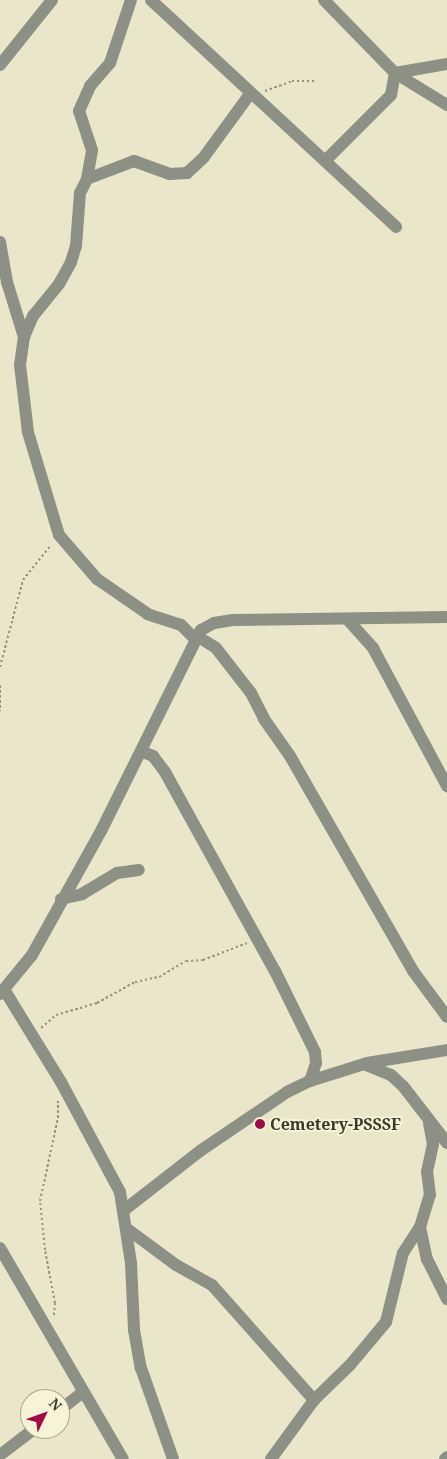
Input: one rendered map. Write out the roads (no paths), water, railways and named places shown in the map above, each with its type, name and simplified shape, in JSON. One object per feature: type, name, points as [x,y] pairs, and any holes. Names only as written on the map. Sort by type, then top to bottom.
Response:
[{"type":"street","points":[[0,65],[52,0]]},
{"type":"street","points":[[131,0],[110,63],[90,86],[79,111],[92,150],[87,179],[80,193],[76,246],[71,262],[59,284],[33,316],[24,337],[20,364],[22,398],[28,432],[59,535],[97,579],[148,614],[181,625],[196,638],[216,648],[250,693],[290,756],[413,971],[447,1016]]},
{"type":"street","points":[[151,0],[396,227]]},
{"type":"street","points":[[324,0],[395,73],[447,105]]},
{"type":"street","points":[[395,73],[447,64]]},
{"type":"street","points":[[325,161],[391,95],[395,73]]},
{"type":"street","points":[[87,179],[93,174],[134,161],[170,174],[187,173],[204,157],[253,96]]},
{"type":"street","points":[[0,242],[24,337]]},
{"type":"street","points":[[173,1459],[139,1359],[134,1330],[131,1264],[123,1211],[115,1179],[61,1082],[2,993],[32,955],[143,752],[196,638],[214,623],[233,620],[348,620],[447,617]]},
{"type":"street","points":[[348,620],[373,648],[447,786]]},
{"type":"street","points":[[143,752],[153,756],[165,772],[256,938],[315,1052],[316,1063],[310,1081]]},
{"type":"street","points":[[61,899],[82,894],[117,873],[139,870]]},
{"type":"street","points":[[123,1211],[200,1151],[287,1092],[310,1081],[363,1064],[447,1050]]},
{"type":"street","points":[[363,1064],[391,1075],[403,1086],[447,1143]]},
{"type":"street","points":[[271,1459],[314,1400],[382,1328],[389,1314],[403,1253],[420,1228],[430,1195],[427,1172],[433,1144],[429,1122]]},
{"type":"street","points":[[126,1228],[176,1265],[212,1285],[314,1400]]},
{"type":"street","points":[[420,1228],[428,1259],[447,1299]]},
{"type":"street","points":[[0,1248],[123,1459]]},
{"type":"street","points":[[70,1402],[84,1392]]},
{"type":"street","points":[[0,1455],[21,1439]]},
{"type":"place","name":"Cemetery-PSSSF","points":[[260,1124]]}]
